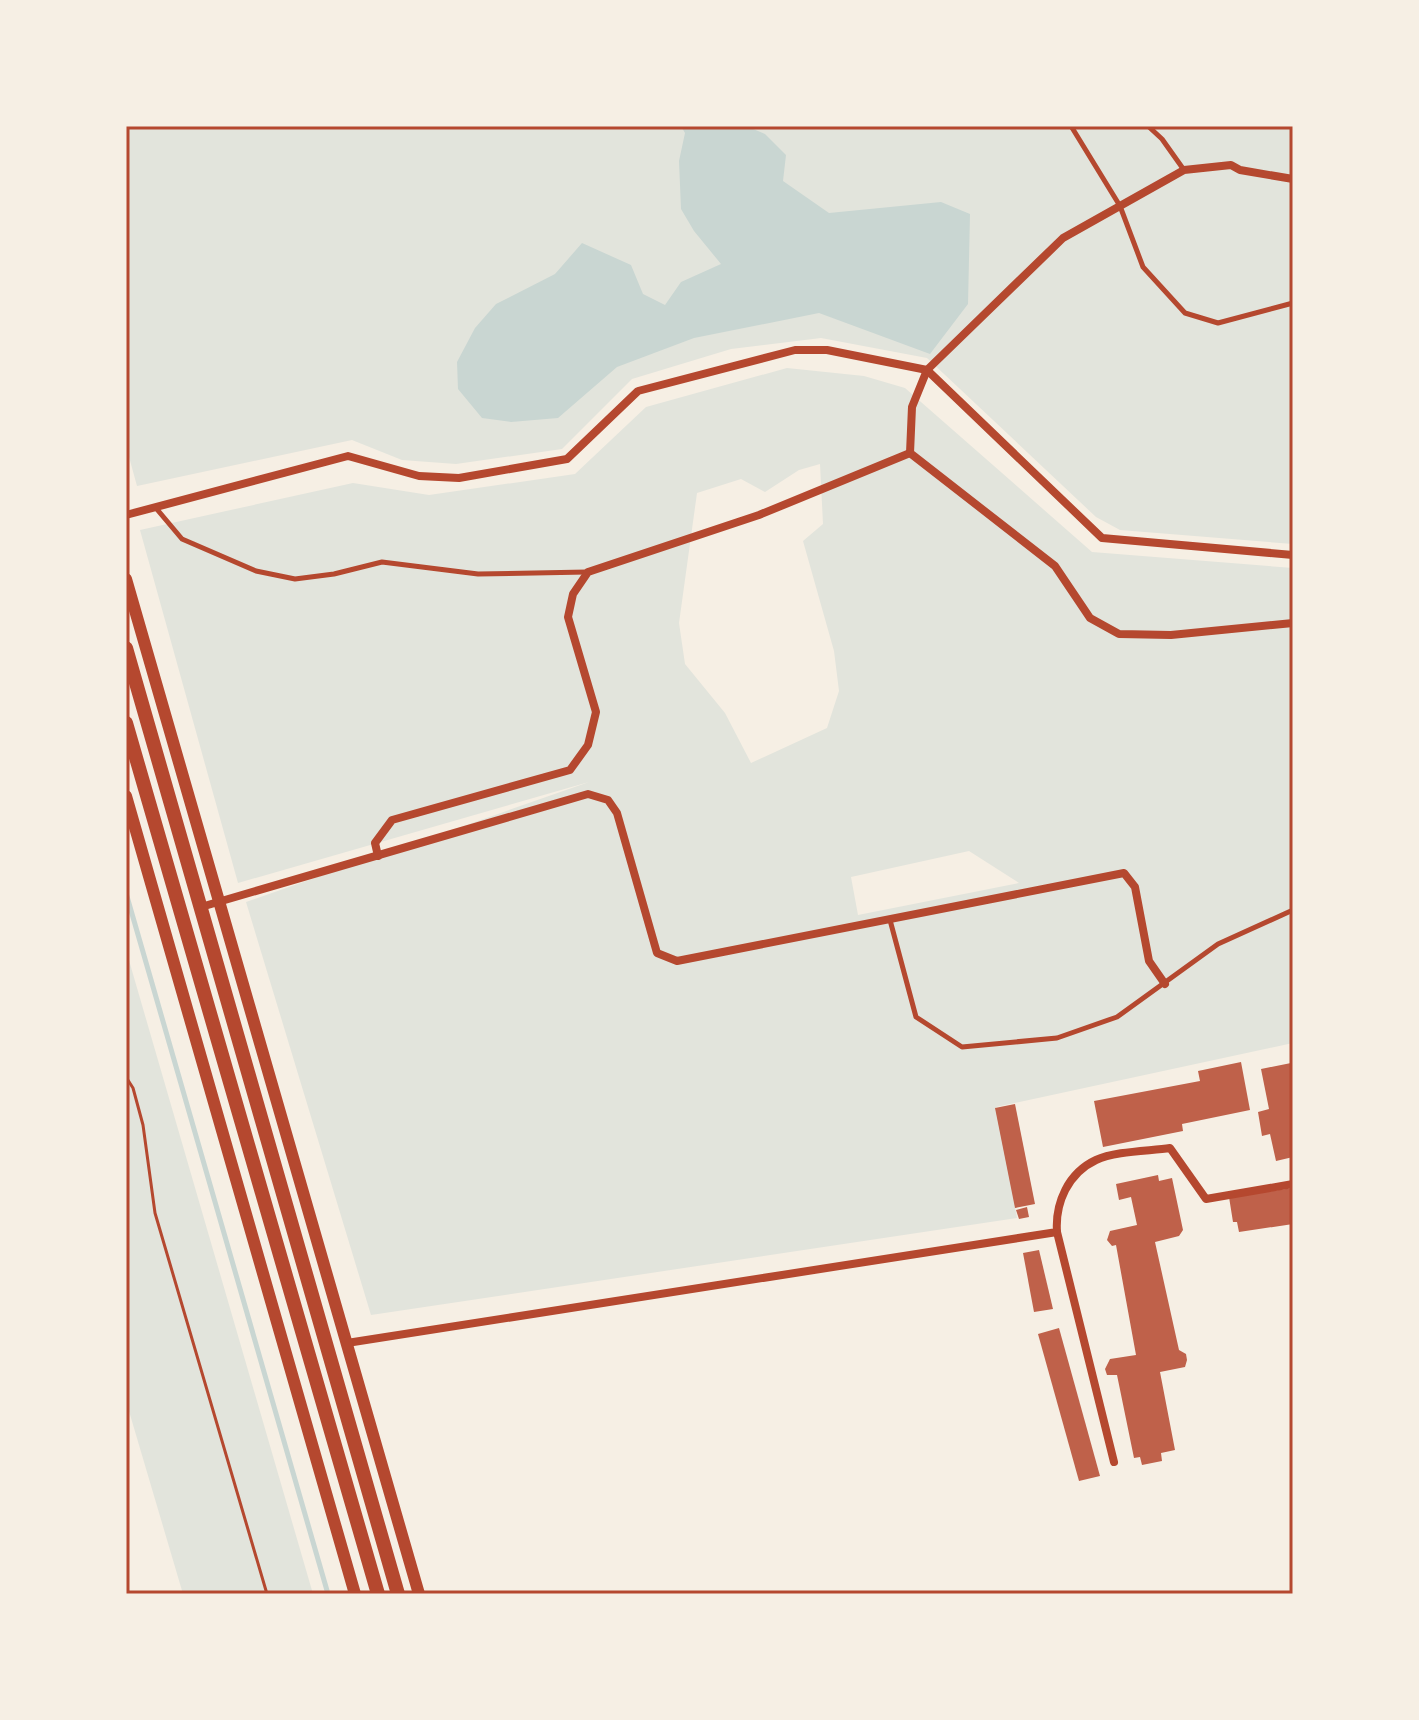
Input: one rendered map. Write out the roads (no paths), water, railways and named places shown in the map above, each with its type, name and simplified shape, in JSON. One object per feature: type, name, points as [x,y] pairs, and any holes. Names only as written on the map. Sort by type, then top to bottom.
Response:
[{"type":"main road","points":[[126,648],[398,1594]]},
{"type":"main road","points":[[126,723],[378,1594]]},
{"type":"street","points":[[910,453],[912,407],[927,370],[1063,238],[1184,170],[1231,165],[1240,170],[1293,179]]},
{"type":"street","points":[[126,515],[348,456],[419,476],[459,478],[567,459],[638,391],[795,350],[827,350],[927,370],[1102,538],[1293,555]]},
{"type":"street","points":[[378,856],[375,843],[392,820],[570,770],[588,745],[596,712],[568,617],[573,594],[588,572],[759,515],[910,453]]},
{"type":"street","points":[[910,453],[1055,566],[1090,618],[1119,634],[1171,635],[1293,623]]},
{"type":"street","points":[[126,579],[419,1594]]},
{"type":"street","points":[[201,907],[588,794],[608,800],[617,813],[657,953],[677,961],[1124,873],[1135,887],[1149,961],[1165,984]]},
{"type":"street","points":[[126,796],[355,1594]]},
{"type":"street","points":[[1114,1462],[1057,1232],[1056,1214],[1068,1184],[1095,1160],[1170,1148],[1206,1199],[1293,1184]]},
{"type":"street","points":[[347,1343],[1057,1232]]},
{"type":"lane","points":[[1071,126],[1120,206],[1143,267],[1185,313],[1218,323],[1293,303]]},
{"type":"lane","points":[[1148,126],[1162,139],[1184,170]]},
{"type":"lane","points":[[155,507],[182,539],[256,571],[295,579],[334,574],[382,562],[478,574],[588,572]]},
{"type":"lane","points":[[890,920],[916,1017],[962,1047],[1057,1038],[1117,1017],[1218,944],[1293,910]]},
{"type":"waterway","points":[[126,893],[328,1594]]}]
